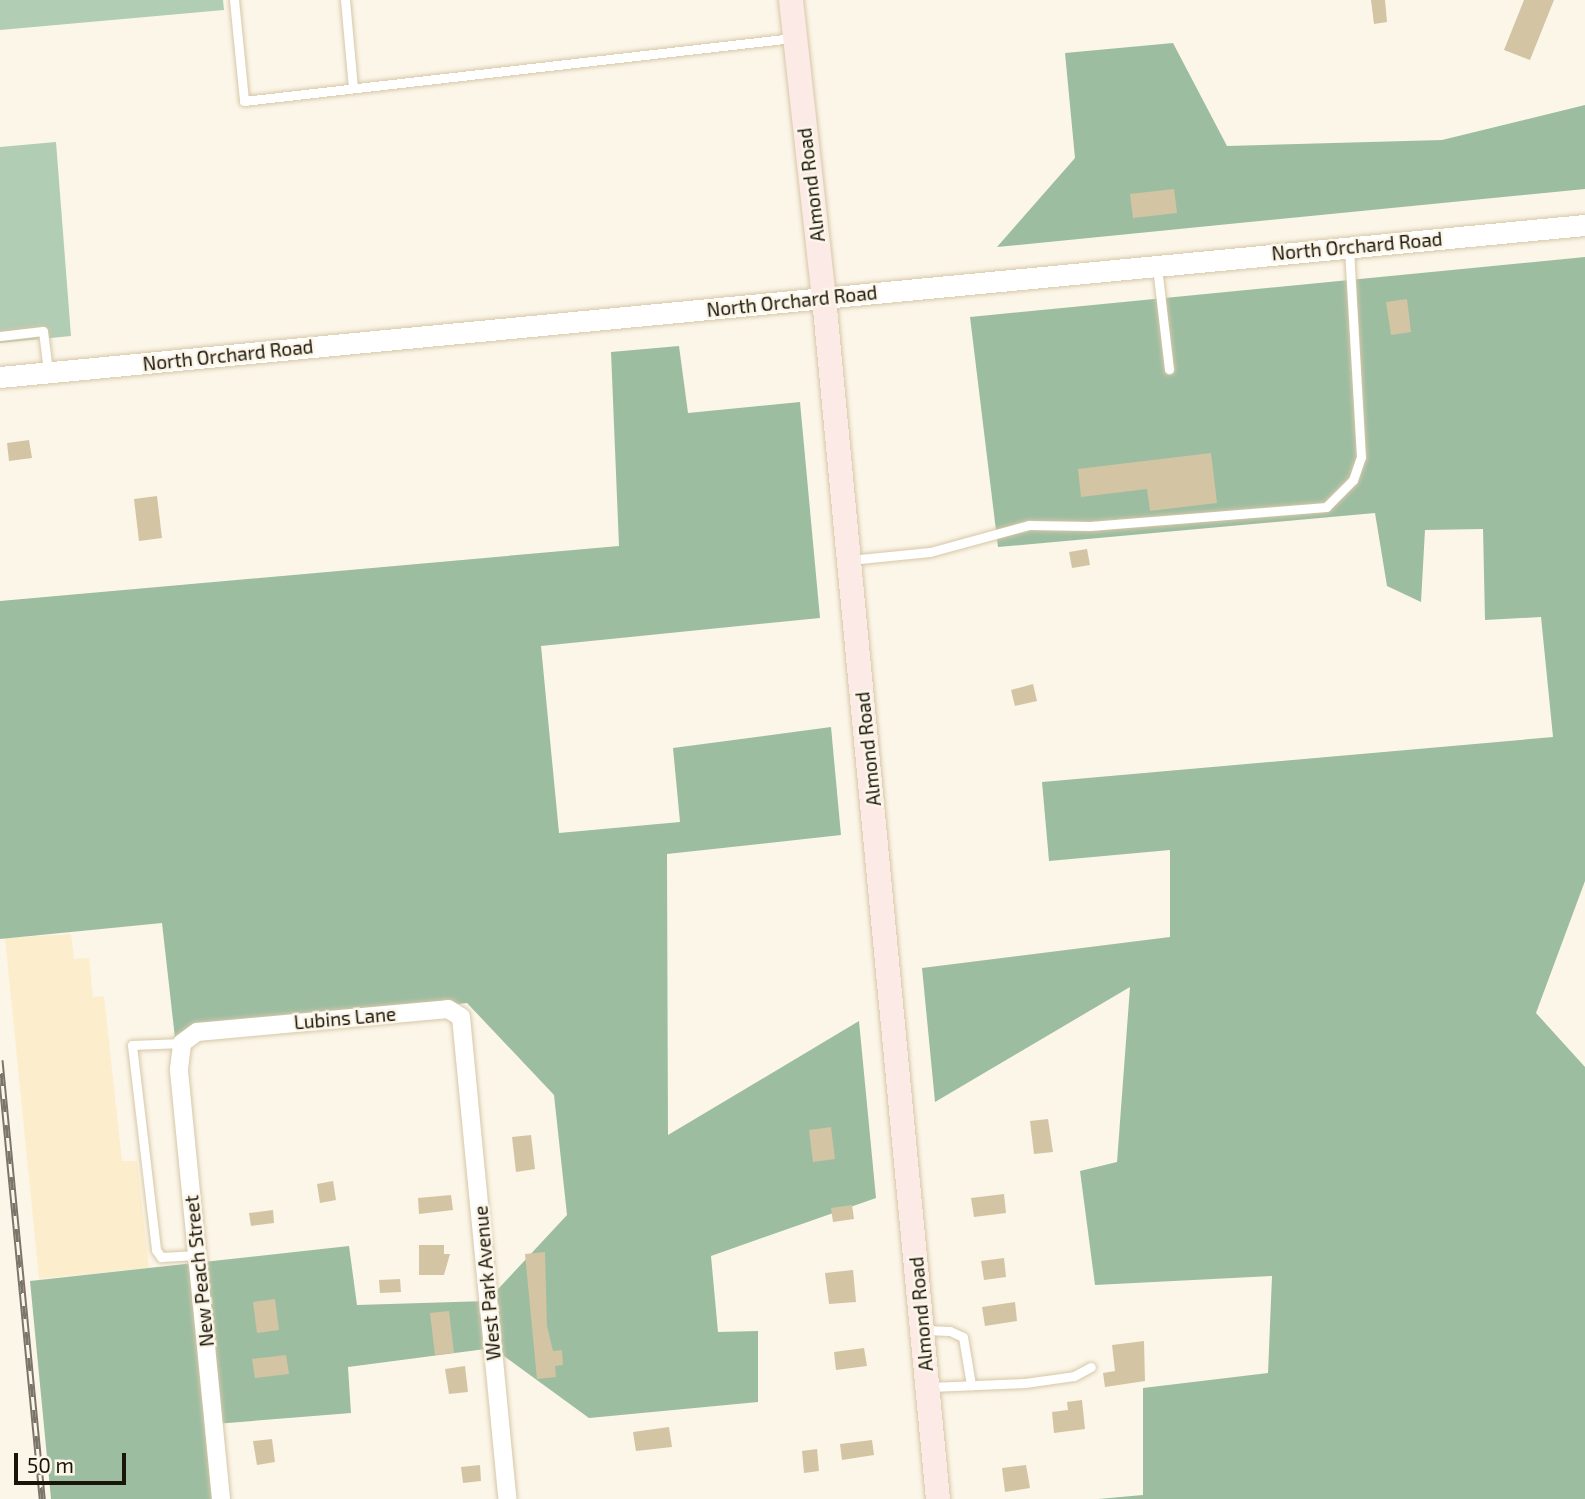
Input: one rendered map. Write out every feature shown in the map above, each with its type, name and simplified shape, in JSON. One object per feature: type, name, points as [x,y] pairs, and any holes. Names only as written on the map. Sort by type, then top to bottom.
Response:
[{"type":"main road","name":"Almond Road","points":[[791,0],[850,560],[938,1499]]},
{"type":"street","name":"North Orchard Road","points":[[0,377],[1585,225]]},
{"type":"street","name":"Lubins Lane","points":[[182,1043],[197,1032],[448,1009],[461,1017],[466,1066]]},
{"type":"street","name":"New Peach Street","points":[[182,1043],[179,1069],[221,1499]]},
{"type":"street","name":"West Park Avenue","points":[[466,1066],[508,1499]]},
{"type":"lane","points":[[234,0],[244,101],[793,38]]},
{"type":"lane","points":[[345,0],[353,88]]},
{"type":"lane","points":[[850,560],[930,552],[1029,525],[1090,527],[1326,507],[1353,480],[1361,457],[1349,247]]},
{"type":"lane","points":[[1157,265],[1169,369]]},
{"type":"lane","points":[[0,336],[43,331],[48,373]]},
{"type":"lane","points":[[182,1043],[132,1045],[156,1250],[161,1256],[197,1255]]},
{"type":"lane","points":[[922,1330],[950,1331],[963,1337],[971,1385]]},
{"type":"lane","points":[[928,1387],[1074,1376],[1091,1367]]},
{"type":"shaded area","points":[[71,934],[74,959],[89,958],[93,997],[104,996],[122,1161],[137,1161],[149,1268],[39,1279],[5,938]]},
{"type":"green space","points":[[0,0],[223,0],[224,10],[0,30]]},
{"type":"green space","points":[[1173,43],[1227,146],[1442,140],[1585,105],[1585,189],[997,247],[1075,158],[1065,53]]},
{"type":"green space","points":[[56,142],[71,336],[0,343],[0,147]]},
{"type":"green space","points":[[1585,257],[1585,881],[1536,1013],[1585,1067],[1585,1499],[1098,1499],[1143,1495],[1143,1388],[1268,1373],[1272,1276],[1095,1285],[1080,1171],[1117,1162],[1130,987],[935,1102],[922,968],[1170,937],[1170,850],[1049,861],[1042,782],[1553,737],[1541,617],[1485,620],[1483,529],[1425,530],[1421,602],[1387,586],[1375,513],[998,547],[970,317]]},
{"type":"green space","points":[[679,346],[688,413],[800,402],[820,618],[541,646],[559,833],[680,822],[673,748],[831,727],[841,835],[667,854],[668,1135],[859,1021],[876,1198],[711,1256],[718,1332],[758,1331],[758,1402],[589,1418],[493,1348],[348,1367],[351,1413],[215,1424],[222,1499],[51,1499],[30,1281],[349,1246],[357,1305],[487,1301],[567,1215],[554,1095],[467,1003],[175,1038],[162,923],[0,939],[0,601],[619,546],[611,352]]},
{"type":"building","points":[[1371,0],[1385,0],[1387,22],[1374,24]]},
{"type":"building","points":[[1524,0],[1554,0],[1530,60],[1504,50]]},
{"type":"building","points":[[1174,189],[1177,213],[1133,218],[1130,194]]},
{"type":"building","points":[[1407,299],[1411,332],[1391,335],[1386,302]]},
{"type":"building","points":[[29,440],[32,458],[9,461],[7,443]]},
{"type":"building","points":[[1211,453],[1217,503],[1150,511],[1147,489],[1081,497],[1078,469]]},
{"type":"building","points":[[157,496],[162,538],[139,541],[134,499]]},
{"type":"building","points":[[1087,549],[1090,565],[1072,568],[1069,552]]},
{"type":"building","points":[[1033,684],[1037,701],[1015,706],[1011,690]]},
{"type":"building","points":[[1048,1119],[1053,1152],[1034,1154],[1030,1121]]},
{"type":"building","points":[[831,1127],[835,1159],[813,1162],[809,1130]]},
{"type":"building","points":[[531,1135],[535,1169],[516,1172],[512,1137]]},
{"type":"building","points":[[333,1181],[336,1200],[320,1203],[317,1184]]},
{"type":"building","points":[[1004,1194],[1006,1213],[974,1217],[971,1198]]},
{"type":"building","points":[[451,1195],[453,1210],[419,1214],[418,1198]]},
{"type":"building","points":[[852,1205],[854,1219],[833,1222],[831,1208]]},
{"type":"building","points":[[273,1210],[274,1223],[251,1226],[249,1213]]},
{"type":"building","points":[[419,1245],[444,1245],[444,1254],[450,1254],[444,1275],[419,1275]]},
{"type":"building","points":[[545,1252],[547,1326],[553,1351],[562,1350],[563,1365],[555,1366],[556,1377],[537,1379],[525,1254]]},
{"type":"building","points":[[1004,1258],[1006,1277],[984,1280],[981,1261]]},
{"type":"building","points":[[853,1270],[856,1302],[829,1304],[825,1273]]},
{"type":"building","points":[[400,1279],[401,1292],[380,1293],[379,1280]]},
{"type":"building","points":[[275,1299],[279,1330],[257,1333],[253,1302]]},
{"type":"building","points":[[1015,1302],[1017,1321],[985,1326],[982,1307]]},
{"type":"building","points":[[449,1311],[454,1353],[435,1355],[430,1313]]},
{"type":"building","points":[[1144,1341],[1145,1381],[1105,1387],[1103,1373],[1115,1371],[1112,1345]]},
{"type":"building","points":[[864,1348],[867,1366],[836,1370],[834,1352]]},
{"type":"building","points":[[286,1355],[289,1374],[255,1378],[252,1359]]},
{"type":"building","points":[[465,1366],[468,1392],[449,1394],[445,1369]]},
{"type":"building","points":[[1082,1400],[1085,1429],[1054,1433],[1052,1412],[1068,1410],[1067,1402]]},
{"type":"building","points":[[669,1427],[672,1447],[636,1451],[633,1432]]},
{"type":"building","points":[[272,1439],[275,1462],[257,1465],[253,1441]]},
{"type":"building","points":[[872,1440],[874,1455],[842,1460],[840,1444]]},
{"type":"building","points":[[817,1449],[819,1471],[804,1473],[802,1451]]},
{"type":"building","points":[[480,1465],[481,1481],[463,1483],[461,1467]]},
{"type":"building","points":[[1026,1465],[1030,1488],[1005,1492],[1002,1468]]},
{"type":"railway","points":[[0,1060],[42,1499]]}]
